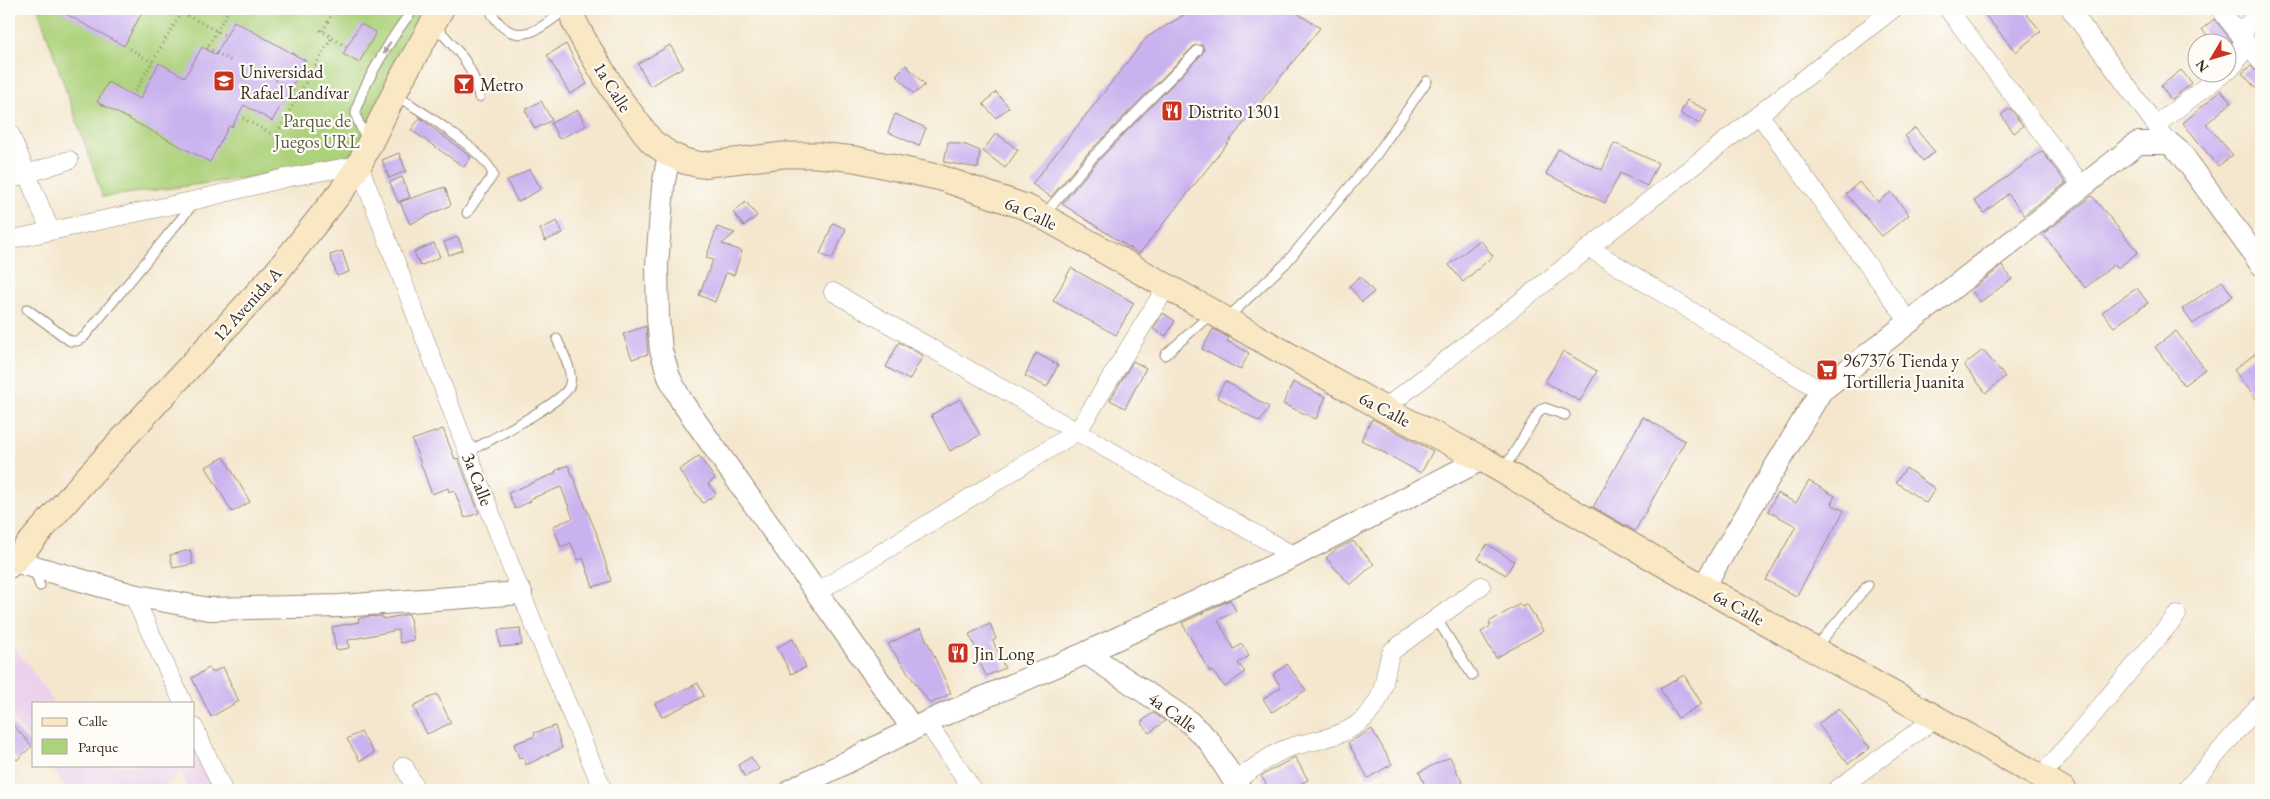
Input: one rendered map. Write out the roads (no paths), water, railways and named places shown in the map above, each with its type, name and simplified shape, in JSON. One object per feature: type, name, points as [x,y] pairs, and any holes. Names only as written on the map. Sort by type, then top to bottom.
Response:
[{"type":"main road","name":"1a Calle","points":[[568,12],[636,124],[652,142],[668,154]]},
{"type":"main road","name":"12 Avenida A","points":[[21,568],[85,480],[275,274],[337,196],[364,155],[430,14]]},
{"type":"main road","name":"6a Calle","points":[[668,154],[684,161],[701,165],[783,155],[816,155],[855,160],[940,178],[1028,208],[1384,409],[1492,465],[1703,587],[2064,790]]},
{"type":"street","points":[[1384,409],[1893,9]]},
{"type":"street","points":[[1948,9],[2082,186]]},
{"type":"street","points":[[2070,9],[2162,134],[2181,153],[2261,264]]},
{"type":"street","points":[[2220,9],[2261,62]]},
{"type":"street","points":[[2238,61],[2242,54],[2243,38],[2248,24],[2261,12]]},
{"type":"street","points":[[1703,587],[1820,391],[2138,143],[2162,134],[2215,82]]},
{"type":"street","points":[[1759,114],[1909,322]]},
{"type":"street","points":[[9,131],[50,230]]},
{"type":"street","points":[[668,154],[663,187],[657,265],[661,350],[668,377],[682,402],[816,593],[973,790]]},
{"type":"street","points":[[9,240],[196,200],[285,178],[364,155]]},
{"type":"street","name":"3a Calle","points":[[364,155],[468,452],[521,592],[603,790]]},
{"type":"street","points":[[9,180],[69,160]]},
{"type":"street","points":[[1589,248],[1820,391]]},
{"type":"street","points":[[816,593],[1078,430],[1167,286]]},
{"type":"street","points":[[834,292],[1078,430],[1294,556]]},
{"type":"street","points":[[791,790],[920,725],[1086,653],[1492,465]]},
{"type":"street","points":[[21,568],[133,595],[209,609],[340,606],[521,592]]},
{"type":"street","points":[[1238,786],[1283,750],[1322,740],[1355,726],[1365,718],[1384,688],[1386,663],[1392,651],[1481,586]]},
{"type":"street","points":[[133,595],[182,702]]},
{"type":"street","points":[[2041,777],[2177,615]]},
{"type":"street","name":"4a Calle","points":[[1086,653],[1187,720],[1209,741],[1238,786]]},
{"type":"street","points":[[2186,790],[2261,703]]},
{"type":"street","points":[[1836,790],[1936,718]]},
{"type":"street","points":[[195,729],[223,790]]},
{"type":"street","points":[[404,766],[416,790]]},
{"type":"lane","points":[[490,9],[490,12],[502,26],[519,34],[530,33],[546,26],[568,12]]},
{"type":"lane","points":[[364,155],[356,114],[359,99],[402,21],[430,14],[466,61],[474,76],[478,97]]},
{"type":"lane","points":[[1043,217],[1092,158],[1198,50]]},
{"type":"lane","points":[[1165,356],[1286,263],[1377,154],[1427,81]]},
{"type":"lane","points":[[394,94],[414,106],[480,155],[492,169],[493,176],[467,213]]},
{"type":"lane","points":[[27,308],[70,342],[84,337],[196,200]]},
{"type":"lane","points":[[468,452],[557,400],[569,388],[570,374],[557,339]]},
{"type":"lane","points":[[1492,465],[1540,410],[1545,408],[1565,415]]},
{"type":"lane","points":[[1814,650],[1868,585]]},
{"type":"lane","points":[[1436,618],[1472,675]]},
{"type":"place","name":"Universidad Rafael Landívar","points":[[224,81]]},
{"type":"place","name":"Metro","points":[[464,84]]},
{"type":"place","name":"Distrito 1301","points":[[1172,111]]},
{"type":"place","name":"967376 Tienda y Tortilleria Juanita","points":[[1827,370]]},
{"type":"place","name":"Jin Long","points":[[958,653]]},
{"type":"park label","name":"Parque de Juegos URL","points":[[317,130]]}]
